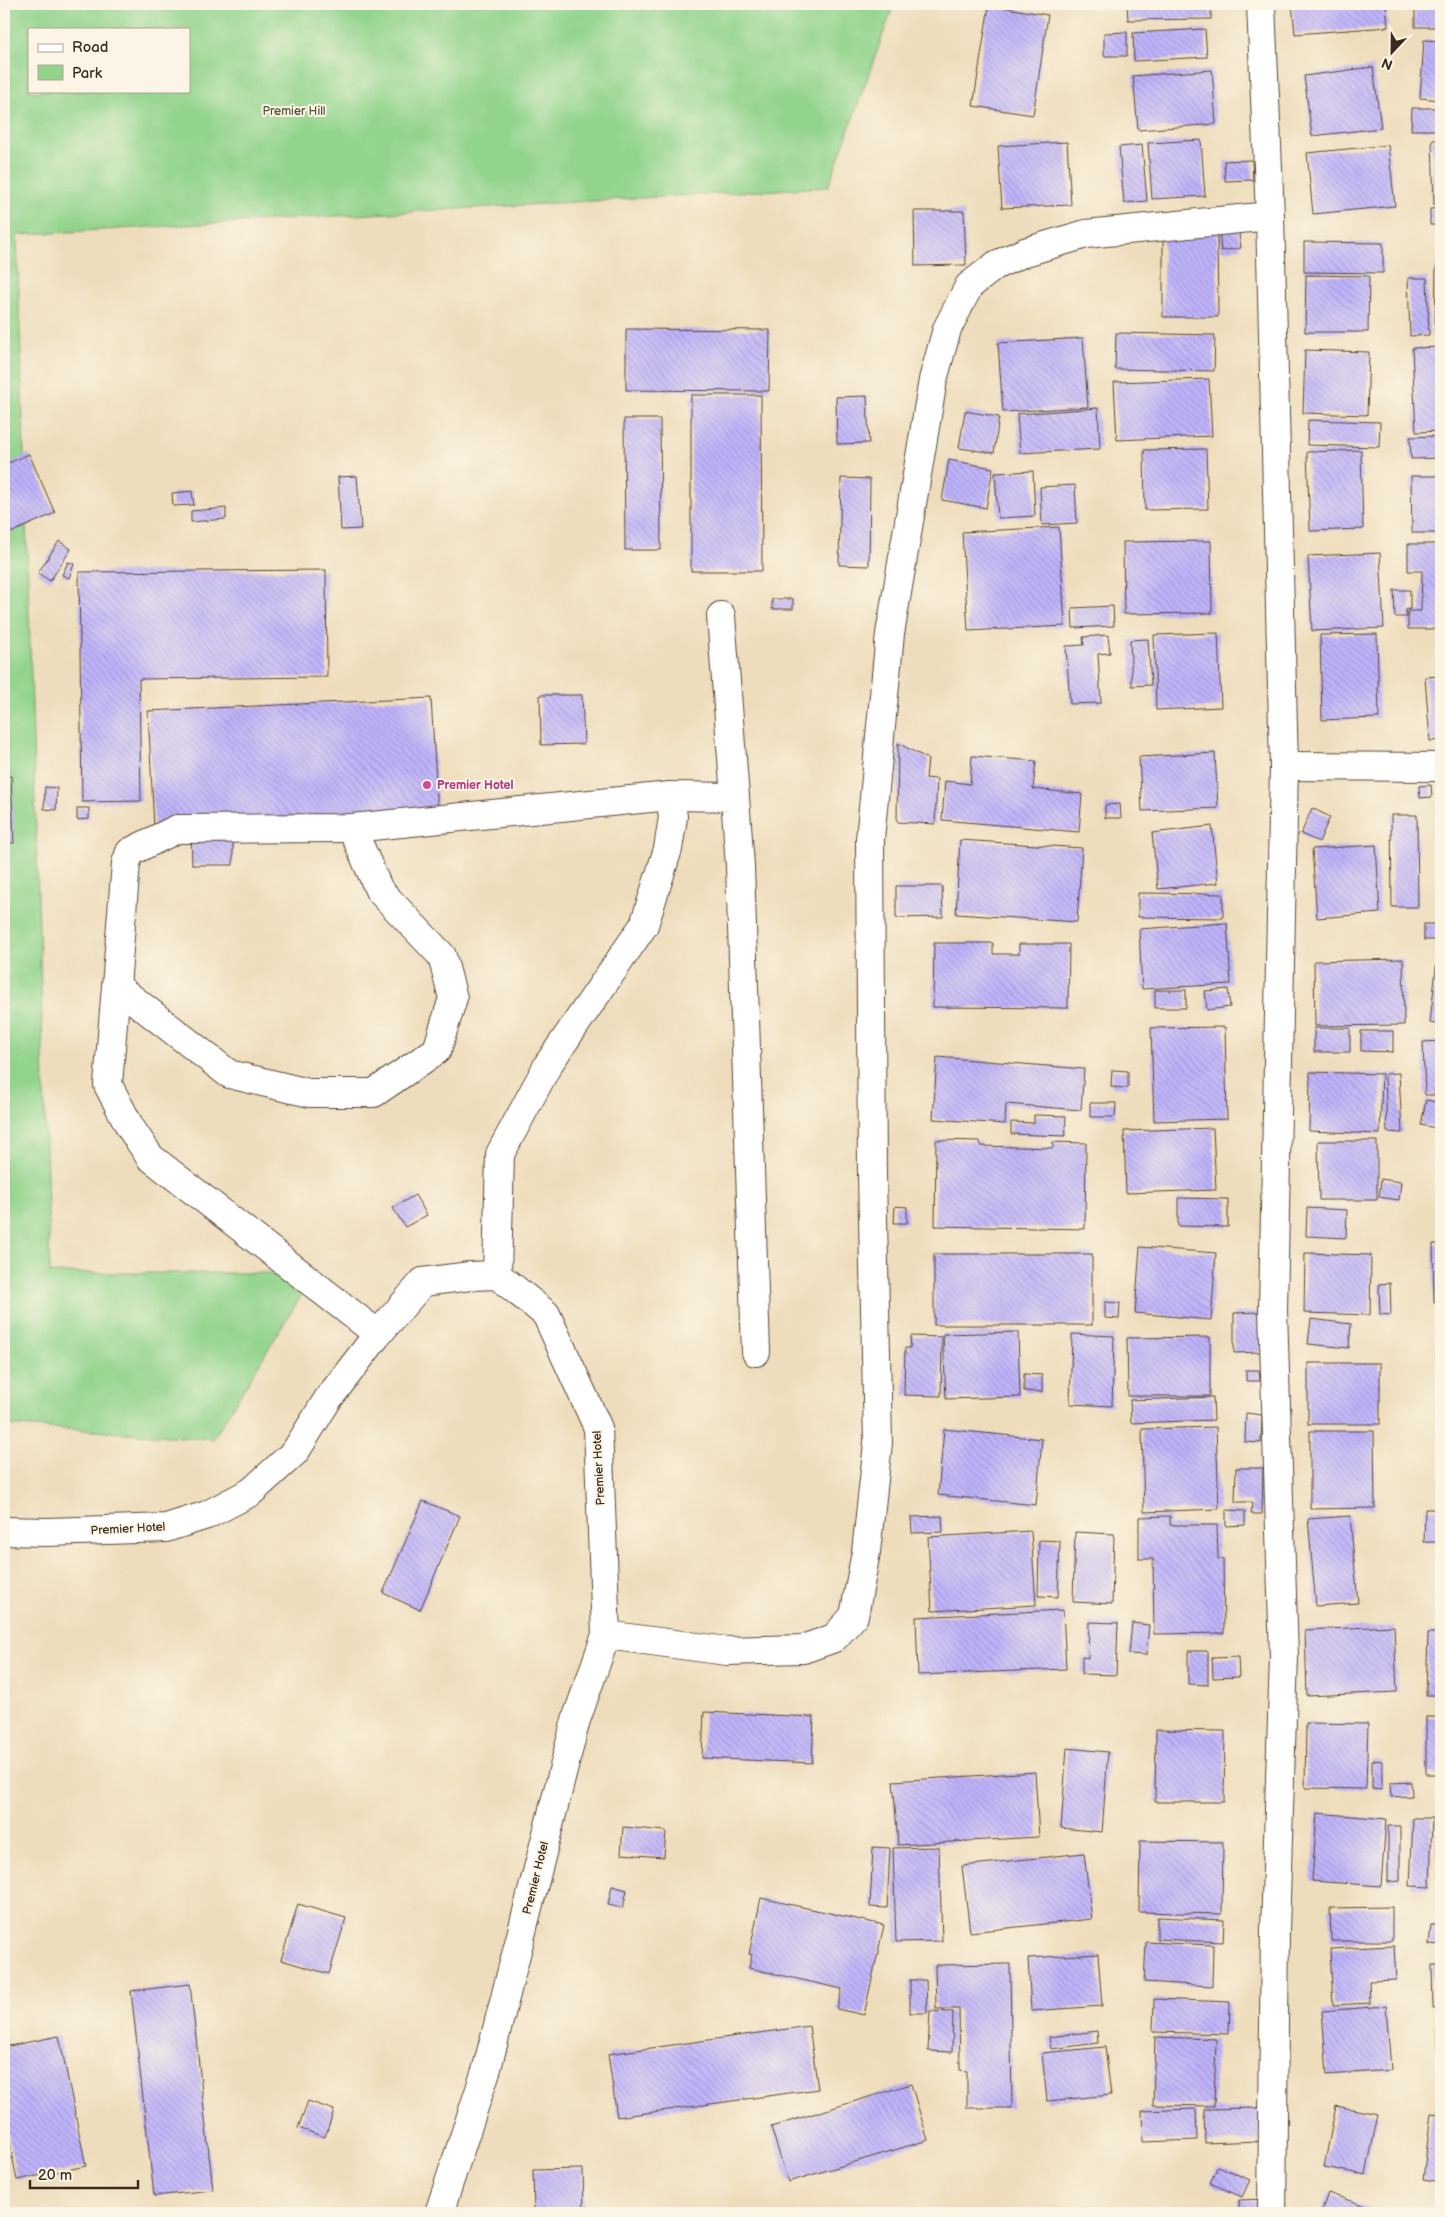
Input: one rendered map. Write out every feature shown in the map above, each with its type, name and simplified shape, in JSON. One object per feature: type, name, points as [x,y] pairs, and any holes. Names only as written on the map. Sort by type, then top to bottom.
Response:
[{"type":"street","points":[[1261,4],[1270,216],[1284,766],[1273,1310],[1284,1657],[1276,1930],[1272,2213]]},
{"type":"street","points":[[606,1635],[727,1651],[803,1649],[834,1638],[854,1616],[866,1552],[878,1443],[872,1175],[870,839],[890,634],[933,380],[947,329],[969,286],[996,265],[1025,252],[1086,234],[1270,216]]},
{"type":"street","points":[[721,616],[740,866],[756,1352]]},
{"type":"street","points":[[1284,766],[1441,767]]},
{"type":"street","points":[[378,1334],[150,1157],[130,1126],[108,1085],[126,863],[130,852],[177,829],[352,828],[670,796],[735,797]]},
{"type":"street","points":[[497,1275],[500,1154],[549,1062],[644,925],[668,848],[673,816],[670,796]]},
{"type":"street","points":[[116,986],[229,1074],[309,1093],[374,1093],[437,1050],[453,998],[442,956],[379,890],[352,828]]},
{"type":"street","name":"Premier Hotel","points":[[4,1532],[166,1528],[207,1515],[251,1492],[295,1452],[328,1399],[378,1334],[423,1282],[470,1276],[497,1275],[546,1314],[598,1428],[606,1635],[576,1720],[487,2068],[439,2213]]},
{"type":"green space","name":"Premier Hill","points":[[4,4],[894,4],[828,187],[17,235],[50,1273],[315,1273],[213,1439],[4,1425]]},
{"type":"building","points":[[1127,4],[1211,4],[1211,19],[1128,20]]},
{"type":"building","points":[[1292,4],[1386,4],[1388,27],[1295,34]]},
{"type":"building","points":[[1415,4],[1441,4],[1441,27],[1415,27]]},
{"type":"building","points":[[989,5],[1048,15],[1033,115],[973,106]]},
{"type":"building","points":[[1205,29],[1207,57],[1134,61],[1133,33]]},
{"type":"building","points":[[1127,32],[1127,56],[1104,56],[1104,33]]},
{"type":"building","points":[[1424,40],[1441,41],[1441,100],[1420,98]]},
{"type":"building","points":[[1373,67],[1381,128],[1312,136],[1304,76]]},
{"type":"building","points":[[1212,70],[1216,124],[1138,130],[1133,76]]},
{"type":"building","points":[[1412,108],[1441,108],[1441,130],[1411,130]]},
{"type":"building","points":[[1201,140],[1205,196],[1152,199],[1148,143]]},
{"type":"building","points":[[1432,140],[1441,140],[1441,204],[1434,205]]},
{"type":"building","points":[[1067,142],[1071,205],[1002,208],[998,146]]},
{"type":"building","points":[[1142,145],[1147,201],[1124,203],[1119,147]]},
{"type":"building","points":[[1388,145],[1395,206],[1313,214],[1307,153]]},
{"type":"building","points":[[1252,160],[1253,180],[1225,181],[1224,161]]},
{"type":"building","points":[[1441,208],[1441,225],[1430,225],[1430,209]]},
{"type":"building","points":[[914,211],[964,211],[966,265],[915,266]]},
{"type":"building","points":[[1238,227],[1241,248],[1221,251],[1219,229]]},
{"type":"building","points":[[1217,230],[1218,317],[1163,317],[1163,231]]},
{"type":"building","points":[[1439,235],[1441,235],[1441,259],[1439,259]]},
{"type":"building","points":[[1304,242],[1383,243],[1383,273],[1304,272]]},
{"type":"building","points":[[1436,267],[1441,267],[1441,334],[1435,334]]},
{"type":"building","points":[[1306,275],[1369,276],[1368,332],[1305,332]]},
{"type":"building","points":[[1408,278],[1427,278],[1429,335],[1410,336]]},
{"type":"building","points":[[626,329],[770,330],[769,391],[626,390]]},
{"type":"building","points":[[1116,333],[1215,335],[1214,371],[1115,369]]},
{"type":"building","points":[[1083,338],[1088,407],[1003,412],[998,343]]},
{"type":"building","points":[[1441,347],[1441,431],[1416,432],[1412,348]]},
{"type":"building","points":[[1305,350],[1369,352],[1367,415],[1303,413]]},
{"type":"building","points":[[1209,379],[1212,436],[1117,440],[1114,382]]},
{"type":"building","points":[[691,395],[761,395],[762,571],[691,571]]},
{"type":"building","points":[[867,396],[869,443],[837,444],[836,397]]},
{"type":"building","points":[[1098,408],[1100,449],[1020,453],[1017,414]]},
{"type":"building","points":[[965,411],[999,417],[994,453],[959,448]]},
{"type":"building","points":[[624,419],[660,419],[661,550],[625,550]]},
{"type":"building","points":[[1308,420],[1380,422],[1379,447],[1307,445]]},
{"type":"building","points":[[1441,436],[1441,458],[1411,459],[1410,437]]},
{"type":"building","points":[[1206,449],[1208,509],[1145,510],[1144,450]]},
{"type":"building","points":[[1361,450],[1363,529],[1310,531],[1307,452]]},
{"type":"building","points":[[29,454],[55,513],[4,536],[4,465]]},
{"type":"building","points":[[949,460],[993,468],[986,508],[942,500]]},
{"type":"building","points":[[1033,471],[1035,516],[998,518],[995,473]]},
{"type":"building","points":[[357,476],[361,529],[341,530],[338,477]]},
{"type":"building","points":[[1411,476],[1441,476],[1441,533],[1412,533]]},
{"type":"building","points":[[841,478],[870,479],[869,566],[839,565]]},
{"type":"building","points":[[1075,485],[1077,523],[1042,525],[1040,487]]},
{"type":"building","points":[[192,491],[194,505],[173,506],[172,493]]},
{"type":"building","points":[[226,508],[226,519],[191,522],[191,511]]},
{"type":"building","points":[[1059,527],[1065,626],[968,631],[962,532]]},
{"type":"building","points":[[59,541],[71,549],[50,581],[38,573]]},
{"type":"building","points":[[1211,541],[1212,613],[1124,614],[1123,542]]},
{"type":"building","points":[[1408,544],[1441,544],[1441,629],[1408,629],[1408,611],[1421,611],[1422,571],[1408,571]]},
{"type":"building","points":[[1380,553],[1384,628],[1312,631],[1308,556]]},
{"type":"building","points":[[68,562],[74,564],[69,578],[62,575]]},
{"type":"building","points":[[326,570],[327,677],[139,679],[141,801],[82,802],[79,572]]},
{"type":"building","points":[[1394,590],[1410,590],[1410,609],[1406,610],[1407,617],[1395,617]]},
{"type":"building","points":[[772,599],[793,599],[793,609],[772,609]]},
{"type":"building","points":[[1113,606],[1114,626],[1073,628],[1072,608]]},
{"type":"building","points":[[1218,633],[1221,707],[1156,710],[1154,635]]},
{"type":"building","points":[[1377,634],[1379,718],[1322,720],[1320,635]]},
{"type":"building","points":[[1108,635],[1110,653],[1098,654],[1101,703],[1070,704],[1066,646],[1084,645],[1083,637]]},
{"type":"building","points":[[1148,639],[1151,685],[1132,686],[1130,640]]},
{"type":"building","points":[[1441,676],[1441,740],[1430,741],[1425,677]]},
{"type":"building","points":[[540,695],[582,695],[584,744],[541,745]]},
{"type":"building","points":[[431,698],[438,815],[154,828],[148,711]]},
{"type":"building","points":[[898,743],[928,759],[926,778],[937,779],[935,824],[897,822]]},
{"type":"building","points":[[1215,753],[1218,808],[1142,811],[1139,757]]},
{"type":"building","points":[[972,756],[1036,761],[1033,789],[1082,794],[1079,832],[942,820],[945,781],[970,784]]},
{"type":"building","points":[[4,776],[11,776],[14,843],[4,843]]},
{"type":"building","points":[[1431,785],[1432,797],[1420,798],[1419,786]]},
{"type":"building","points":[[45,787],[57,788],[56,810],[44,809]]},
{"type":"building","points":[[1120,804],[1121,818],[1105,818],[1105,805]]},
{"type":"building","points":[[77,808],[89,808],[89,819],[77,820]]},
{"type":"building","points":[[1312,808],[1330,817],[1319,842],[1301,834]]},
{"type":"building","points":[[1391,815],[1417,815],[1418,907],[1392,907]]},
{"type":"building","points":[[1212,826],[1218,883],[1158,889],[1152,833]]},
{"type":"building","points":[[233,834],[233,865],[192,865],[191,835]]},
{"type":"building","points":[[960,840],[1082,848],[1077,922],[956,914]]},
{"type":"building","points":[[1376,845],[1380,913],[1317,918],[1312,849]]},
{"type":"building","points":[[896,886],[942,886],[943,917],[896,918]]},
{"type":"building","points":[[1138,893],[1223,894],[1223,918],[1138,917]]},
{"type":"building","points":[[1227,923],[1231,984],[1142,989],[1139,929]]},
{"type":"building","points":[[1424,924],[1441,924],[1441,940],[1424,940]]},
{"type":"building","points":[[934,943],[993,943],[993,954],[1019,954],[1019,944],[1069,944],[1068,1008],[933,1007]]},
{"type":"building","points":[[1403,959],[1404,1025],[1315,1026],[1314,961]]},
{"type":"building","points":[[1437,959],[1441,960],[1441,1025],[1430,1023]]},
{"type":"building","points":[[1228,989],[1230,1007],[1207,1010],[1205,991]]},
{"type":"building","points":[[1155,990],[1186,990],[1186,1008],[1155,1008]]},
{"type":"building","points":[[1225,1027],[1227,1119],[1154,1121],[1151,1028]]},
{"type":"building","points":[[1314,1028],[1350,1028],[1350,1052],[1314,1052]]},
{"type":"building","points":[[1361,1031],[1393,1031],[1393,1052],[1361,1051]]},
{"type":"building","points":[[1441,1041],[1441,1095],[1425,1095],[1423,1042]]},
{"type":"building","points":[[937,1057],[1084,1069],[1081,1110],[1006,1104],[1005,1124],[933,1119]]},
{"type":"building","points":[[1112,1070],[1128,1071],[1128,1088],[1111,1087]]},
{"type":"building","points":[[1310,1072],[1382,1074],[1380,1134],[1309,1131]]},
{"type":"building","points":[[1399,1073],[1402,1133],[1387,1132],[1385,1074]]},
{"type":"building","points":[[1426,1100],[1441,1103],[1441,1129],[1421,1125]]},
{"type":"building","points":[[1090,1103],[1116,1103],[1115,1117],[1090,1117]]},
{"type":"building","points":[[1034,1115],[1066,1116],[1065,1136],[1011,1134],[1011,1122],[1034,1123]]},
{"type":"building","points":[[1213,1128],[1216,1190],[1126,1193],[1124,1131]]},
{"type":"building","points":[[936,1140],[980,1141],[981,1146],[1053,1148],[1053,1142],[1086,1143],[1085,1229],[935,1226]]},
{"type":"building","points":[[1318,1141],[1377,1141],[1377,1200],[1319,1200]]},
{"type":"building","points":[[1381,1179],[1401,1182],[1399,1200],[1379,1197]]},
{"type":"building","points":[[415,1195],[427,1215],[405,1227],[393,1208]]},
{"type":"building","points":[[1178,1198],[1228,1199],[1228,1227],[1178,1226]]},
{"type":"building","points":[[895,1206],[907,1207],[907,1223],[894,1223]]},
{"type":"building","points":[[1307,1208],[1347,1210],[1346,1238],[1306,1236]]},
{"type":"building","points":[[1433,1244],[1441,1244],[1441,1303],[1434,1303]]},
{"type":"building","points":[[1140,1247],[1216,1253],[1211,1320],[1135,1313]]},
{"type":"building","points":[[1305,1253],[1371,1255],[1370,1315],[1304,1313]]},
{"type":"building","points":[[934,1254],[1092,1254],[1092,1325],[934,1325]]},
{"type":"building","points":[[1390,1283],[1391,1315],[1380,1314],[1379,1284]]},
{"type":"building","points":[[1105,1302],[1120,1303],[1119,1319],[1105,1318]]},
{"type":"building","points":[[1260,1312],[1261,1352],[1234,1353],[1234,1313]]},
{"type":"building","points":[[1311,1319],[1351,1324],[1349,1348],[1308,1344]]},
{"type":"building","points":[[1018,1332],[1020,1397],[946,1399],[943,1334]]},
{"type":"building","points":[[1072,1334],[1114,1336],[1112,1406],[1070,1404]]},
{"type":"building","points":[[911,1336],[942,1337],[941,1396],[904,1395],[905,1348],[910,1348]]},
{"type":"building","points":[[1210,1337],[1210,1396],[1128,1396],[1127,1338]]},
{"type":"building","points":[[1308,1363],[1380,1363],[1380,1424],[1308,1424]]},
{"type":"building","points":[[1246,1370],[1259,1370],[1260,1381],[1246,1381]]},
{"type":"building","points":[[1024,1374],[1042,1375],[1042,1392],[1024,1391]]},
{"type":"building","points":[[1213,1397],[1214,1420],[1131,1423],[1130,1400]]},
{"type":"building","points":[[1246,1413],[1262,1415],[1261,1443],[1245,1442]]},
{"type":"building","points":[[1216,1427],[1219,1509],[1144,1512],[1142,1429]]},
{"type":"building","points":[[944,1429],[1042,1439],[1036,1505],[938,1495]]},
{"type":"building","points":[[1310,1431],[1374,1431],[1375,1508],[1310,1509]]},
{"type":"building","points":[[1236,1468],[1263,1468],[1262,1514],[1251,1514],[1252,1502],[1235,1502]]},
{"type":"building","points":[[423,1501],[460,1516],[420,1610],[383,1593]]},
{"type":"building","points":[[1425,1509],[1441,1509],[1441,1542],[1424,1542]]},
{"type":"building","points":[[1226,1510],[1245,1511],[1245,1525],[1226,1526]]},
{"type":"building","points":[[942,1516],[943,1532],[912,1533],[911,1517]]},
{"type":"building","points":[[1170,1516],[1170,1525],[1217,1525],[1218,1559],[1223,1558],[1224,1633],[1154,1634],[1153,1559],[1139,1559],[1139,1517]]},
{"type":"building","points":[[1350,1516],[1358,1603],[1316,1606],[1308,1519]]},
{"type":"building","points":[[1031,1531],[1036,1605],[932,1611],[928,1537]]},
{"type":"building","points":[[1075,1532],[1114,1534],[1112,1604],[1073,1602]]},
{"type":"building","points":[[1039,1540],[1060,1541],[1058,1597],[1038,1596]]},
{"type":"building","points":[[1063,1610],[1066,1669],[918,1675],[916,1617]]},
{"type":"building","points":[[1089,1622],[1118,1623],[1116,1675],[1082,1674],[1082,1657],[1088,1658]]},
{"type":"building","points":[[1132,1623],[1149,1625],[1146,1655],[1129,1654]]},
{"type":"building","points":[[1394,1626],[1397,1692],[1307,1696],[1305,1630]]},
{"type":"building","points":[[1428,1633],[1441,1633],[1441,1695],[1426,1695]]},
{"type":"building","points":[[1188,1651],[1208,1651],[1208,1685],[1188,1684]]},
{"type":"building","points":[[1238,1657],[1239,1677],[1213,1678],[1212,1658]]},
{"type":"building","points":[[704,1712],[814,1717],[812,1763],[702,1758]]},
{"type":"building","points":[[1426,1717],[1441,1717],[1441,1774],[1426,1774]]},
{"type":"building","points":[[1306,1723],[1368,1724],[1366,1789],[1305,1788]]},
{"type":"building","points":[[1156,1730],[1225,1731],[1224,1802],[1155,1802]]},
{"type":"building","points":[[1067,1748],[1108,1752],[1102,1832],[1061,1828]]},
{"type":"building","points":[[1372,1760],[1382,1761],[1382,1790],[1372,1789]]},
{"type":"building","points":[[1035,1772],[1039,1837],[898,1845],[893,1781]]},
{"type":"building","points":[[1411,1782],[1412,1796],[1391,1797],[1390,1783]]},
{"type":"building","points":[[1317,1813],[1386,1819],[1381,1886],[1312,1881]]},
{"type":"building","points":[[1413,1818],[1432,1818],[1430,1887],[1410,1886]]},
{"type":"building","points":[[1436,1822],[1441,1822],[1441,1888],[1440,1888]]},
{"type":"building","points":[[1388,1826],[1400,1826],[1400,1881],[1388,1882]]},
{"type":"building","points":[[623,1827],[666,1831],[664,1857],[621,1854]]},
{"type":"building","points":[[1140,1841],[1223,1842],[1222,1914],[1139,1912]]},
{"type":"building","points":[[873,1847],[890,1848],[887,1908],[870,1907]]},
{"type":"building","points":[[939,1847],[942,1941],[896,1942],[893,1848]]},
{"type":"building","points":[[1084,1853],[1092,1919],[970,1932],[962,1866]]},
{"type":"building","points":[[612,1886],[627,1890],[623,1908],[608,1905]]},
{"type":"building","points":[[761,1898],[884,1925],[864,2015],[837,2009],[842,1989],[749,1968],[752,1955],[749,1954]]},
{"type":"building","points":[[298,1904],[346,1918],[329,1974],[281,1960]]},
{"type":"building","points":[[1392,1907],[1392,1941],[1331,1941],[1330,1908]]},
{"type":"building","points":[[1157,1917],[1224,1920],[1223,1942],[1157,1939]]},
{"type":"building","points":[[1431,1925],[1441,1925],[1441,1946],[1429,1945]]},
{"type":"building","points":[[1146,1942],[1213,1945],[1212,1986],[1144,1982]]},
{"type":"building","points":[[1394,1946],[1396,1980],[1369,1981],[1370,2003],[1333,2005],[1330,1949]]},
{"type":"building","points":[[1098,1954],[1102,2006],[1031,2011],[1028,1958]]},
{"type":"building","points":[[1010,1964],[1012,2108],[967,2108],[967,2071],[960,2070],[959,2009],[936,2009],[935,1965]]},
{"type":"building","points":[[1432,1965],[1441,1965],[1441,2009],[1433,2009]]},
{"type":"building","points":[[910,1980],[926,1980],[927,2013],[910,2013]]},
{"type":"building","points":[[190,1984],[213,2190],[154,2196],[131,1991]]},
{"type":"building","points":[[1154,1999],[1230,2002],[1229,2034],[1153,2032]]},
{"type":"building","points":[[1386,2006],[1391,2070],[1327,2075],[1322,2011]]},
{"type":"building","points":[[930,2011],[953,2012],[952,2052],[928,2051]]},
{"type":"building","points":[[1438,2024],[1441,2024],[1441,2088],[1438,2088]]},
{"type":"building","points":[[809,2026],[818,2089],[617,2117],[608,2054]]},
{"type":"building","points":[[1097,2031],[1098,2043],[1051,2049],[1049,2037]]},
{"type":"building","points":[[59,2036],[86,2166],[17,2180],[4,2114],[4,2047]]},
{"type":"building","points":[[1155,2037],[1216,2039],[1214,2106],[1153,2105]]},
{"type":"building","points":[[1105,2047],[1111,2095],[1047,2101],[1042,2053]]},
{"type":"building","points":[[911,2084],[928,2140],[788,2182],[771,2127]]},
{"type":"building","points":[[308,2101],[334,2110],[325,2137],[298,2128]]},
{"type":"building","points":[[1336,2106],[1378,2114],[1366,2175],[1324,2167]]},
{"type":"building","points":[[1259,2108],[1260,2141],[1205,2143],[1204,2109]]},
{"type":"building","points":[[1196,2109],[1197,2140],[1143,2142],[1142,2111]]},
{"type":"building","points":[[1431,2113],[1441,2114],[1441,2183],[1423,2180]]},
{"type":"building","points":[[1218,2166],[1250,2180],[1242,2197],[1210,2183]]},
{"type":"building","points":[[583,2169],[584,2213],[534,2213],[533,2170]]},
{"type":"building","points":[[1328,2193],[1385,2213],[1321,2213]]},
{"type":"building","points":[[1264,2199],[1265,2213],[1239,2213],[1239,2200]]},
{"type":"place","name":"Premier Hotel","points":[[427,785]]}]
